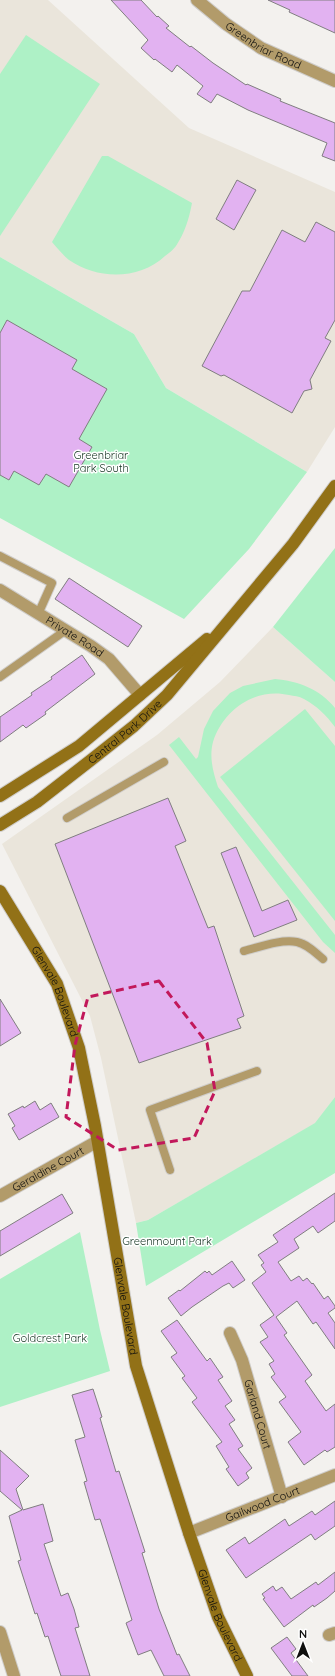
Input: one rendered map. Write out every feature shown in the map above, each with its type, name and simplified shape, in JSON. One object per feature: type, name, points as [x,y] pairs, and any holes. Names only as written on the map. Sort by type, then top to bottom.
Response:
[{"type":"street","name":"Greenbriar Road","points":[[197,0],[226,24],[260,48],[335,82]]},
{"type":"street","name":"Central Park Drive","points":[[0,825],[37,802],[134,726],[167,695],[293,544],[335,486]]},
{"type":"street","name":"Private Road","points":[[0,590],[39,612],[109,659],[140,695]]},
{"type":"street","name":"Central Park Drive","points":[[0,796],[79,746],[232,618]]},
{"type":"street","name":"Glenvale Boulevard","points":[[0,891],[57,984],[79,1048],[136,1366],[189,1533],[218,1616],[247,1676]]},
{"type":"street","name":"Geraldine Court","points":[[0,1196],[96,1142]]},
{"type":"street","name":"Garland Court","points":[[230,1333],[242,1360],[282,1497]]},
{"type":"street","name":"Gailwood Court","points":[[189,1533],[335,1475]]},
{"type":"street","points":[[0,1632],[14,1676]]},
{"type":"lane","points":[[0,556],[52,583],[39,612]]},
{"type":"lane","points":[[0,677],[66,630]]},
{"type":"lane","points":[[67,818],[164,762]]},
{"type":"lane","points":[[244,952],[281,942],[298,942],[311,949],[323,960]]},
{"type":"lane","points":[[170,1170],[150,1110],[257,1071]]},
{"type":"highlighted area","points":[[159,981],[207,1043],[215,1091],[194,1138],[118,1150],[66,1117],[75,1045],[88,997]]},
{"type":"shaded area","points":[[0,0],[48,0],[189,128],[335,192],[335,427],[307,472],[166,388],[134,334],[0,257]]},
{"type":"shaded area","points":[[273,627],[335,682],[335,1097],[316,1123],[148,1220],[136,1223],[101,1058],[90,1016],[2,844],[157,735],[220,682]]},
{"type":"green space","points":[[26,35],[100,84],[0,236],[0,74]]},
{"type":"green space","points":[[102,156],[108,156],[192,203],[190,214],[182,236],[176,246],[155,264],[143,270],[131,273],[105,274],[80,267],[62,254],[52,242]]},
{"type":"green space","name":"Greenbriar Park South","points":[[0,257],[134,334],[166,388],[307,472],[249,549],[184,619],[0,518]]},
{"type":"green space","points":[[335,548],[335,682],[273,627]]},
{"type":"green space","points":[[275,679],[300,684],[323,696],[335,708],[335,727],[317,708],[300,697],[277,693],[265,694],[253,698],[233,711],[224,720],[218,730],[212,748],[213,770],[218,787],[335,935],[335,953],[323,942],[169,745],[179,737],[196,759],[198,757],[204,729],[213,711],[230,693],[243,686]]},
{"type":"green space","points":[[305,709],[335,746],[335,921],[220,777]]},
{"type":"green space","name":"Greenmount Park","points":[[335,1097],[335,1173],[146,1286],[136,1223],[148,1220],[315,1123]]},
{"type":"green space","name":"Goldcrest Park","points":[[80,1232],[110,1371],[0,1407],[0,1279]]},
{"type":"building","points":[[111,0],[141,0],[157,17],[158,16],[169,26],[166,28],[190,47],[191,46],[246,85],[247,84],[281,99],[280,101],[335,123],[335,161],[322,156],[327,143],[248,110],[217,94],[211,103],[197,94],[203,86],[177,65],[172,72],[155,59],[154,60],[141,48],[148,40]]},
{"type":"building","points":[[268,0],[335,0],[335,33],[289,12],[290,10]]},
{"type":"building","points":[[237,180],[256,190],[234,230],[216,219]]},
{"type":"building","points":[[316,222],[335,232],[335,320],[325,338],[331,341],[310,380],[312,389],[304,391],[292,413],[224,375],[221,376],[202,366],[242,291],[250,291],[282,230],[305,242]]},
{"type":"building","points":[[7,320],[77,360],[72,369],[107,389],[79,439],[92,447],[69,487],[46,474],[39,485],[14,471],[9,480],[0,475],[0,333]]},
{"type":"building","points":[[69,578],[142,626],[128,647],[55,599]]},
{"type":"building","points":[[82,655],[95,674],[45,712],[46,714],[26,728],[23,725],[0,742],[0,717],[32,695],[31,693],[52,679],[51,677]]},
{"type":"building","points":[[168,798],[186,841],[175,846],[208,928],[214,926],[244,1016],[237,1019],[241,1028],[139,1063],[55,844]]},
{"type":"building","points":[[236,847],[262,911],[288,900],[297,920],[254,937],[221,853]]},
{"type":"building","points":[[0,999],[21,1033],[0,1046]]},
{"type":"building","points":[[35,1101],[40,1110],[51,1103],[59,1117],[19,1140],[12,1128],[15,1126],[8,1114],[23,1106],[24,1108]]},
{"type":"building","points":[[335,1193],[335,1221],[318,1233],[313,1226],[294,1239],[299,1248],[278,1262],[291,1281],[299,1276],[303,1281],[307,1278],[312,1284],[313,1283],[324,1299],[328,1296],[335,1306],[335,1308],[328,1313],[335,1323],[335,1349],[316,1322],[313,1324],[297,1301],[276,1317],[287,1333],[284,1335],[312,1375],[305,1381],[326,1411],[335,1404],[335,1447],[327,1452],[325,1450],[304,1465],[288,1442],[301,1432],[279,1402],[286,1397],[271,1377],[275,1374],[269,1364],[274,1361],[260,1342],[268,1337],[260,1325],[274,1315],[252,1283],[266,1272],[261,1265],[264,1263],[258,1255],[278,1242],[273,1235]]},
{"type":"building","points":[[62,1194],[73,1213],[0,1256],[0,1231]]},
{"type":"building","points":[[232,1261],[245,1280],[233,1288],[229,1283],[223,1286],[181,1316],[168,1298],[179,1290],[180,1291],[205,1271],[207,1273],[209,1271],[212,1275]]},
{"type":"building","points":[[177,1320],[207,1361],[210,1358],[223,1377],[218,1380],[232,1401],[225,1406],[235,1420],[229,1424],[243,1446],[238,1449],[252,1468],[246,1473],[249,1478],[238,1486],[226,1469],[229,1467],[216,1446],[222,1442],[192,1402],[197,1398],[182,1378],[185,1376],[171,1357],[177,1353],[161,1331]]},
{"type":"building","points":[[93,1389],[116,1472],[119,1471],[145,1552],[142,1553],[159,1609],[177,1655],[179,1654],[190,1676],[164,1676],[151,1650],[138,1655],[126,1623],[132,1620],[100,1519],[95,1520],[84,1482],[87,1481],[75,1440],[85,1437],[72,1395]]},
{"type":"building","points":[[0,1450],[29,1476],[16,1489],[23,1510],[43,1504],[53,1541],[44,1544],[61,1596],[68,1593],[74,1609],[79,1627],[75,1628],[90,1676],[61,1676],[48,1636],[45,1637],[37,1613],[35,1614],[18,1561],[21,1560],[9,1516],[22,1510],[0,1491]]},
{"type":"building","points":[[335,1501],[335,1526],[315,1540],[311,1534],[246,1578],[226,1550],[245,1537],[249,1544],[285,1519],[289,1526],[312,1511],[315,1515]]},
{"type":"building","points":[[335,1572],[335,1591],[314,1607],[313,1605],[284,1627],[263,1599],[265,1598],[262,1594],[273,1586],[276,1591],[282,1587],[291,1599],[316,1582],[318,1585]]},
{"type":"building","points":[[287,1637],[296,1649],[291,1653],[308,1676],[292,1676],[271,1648]]}]
